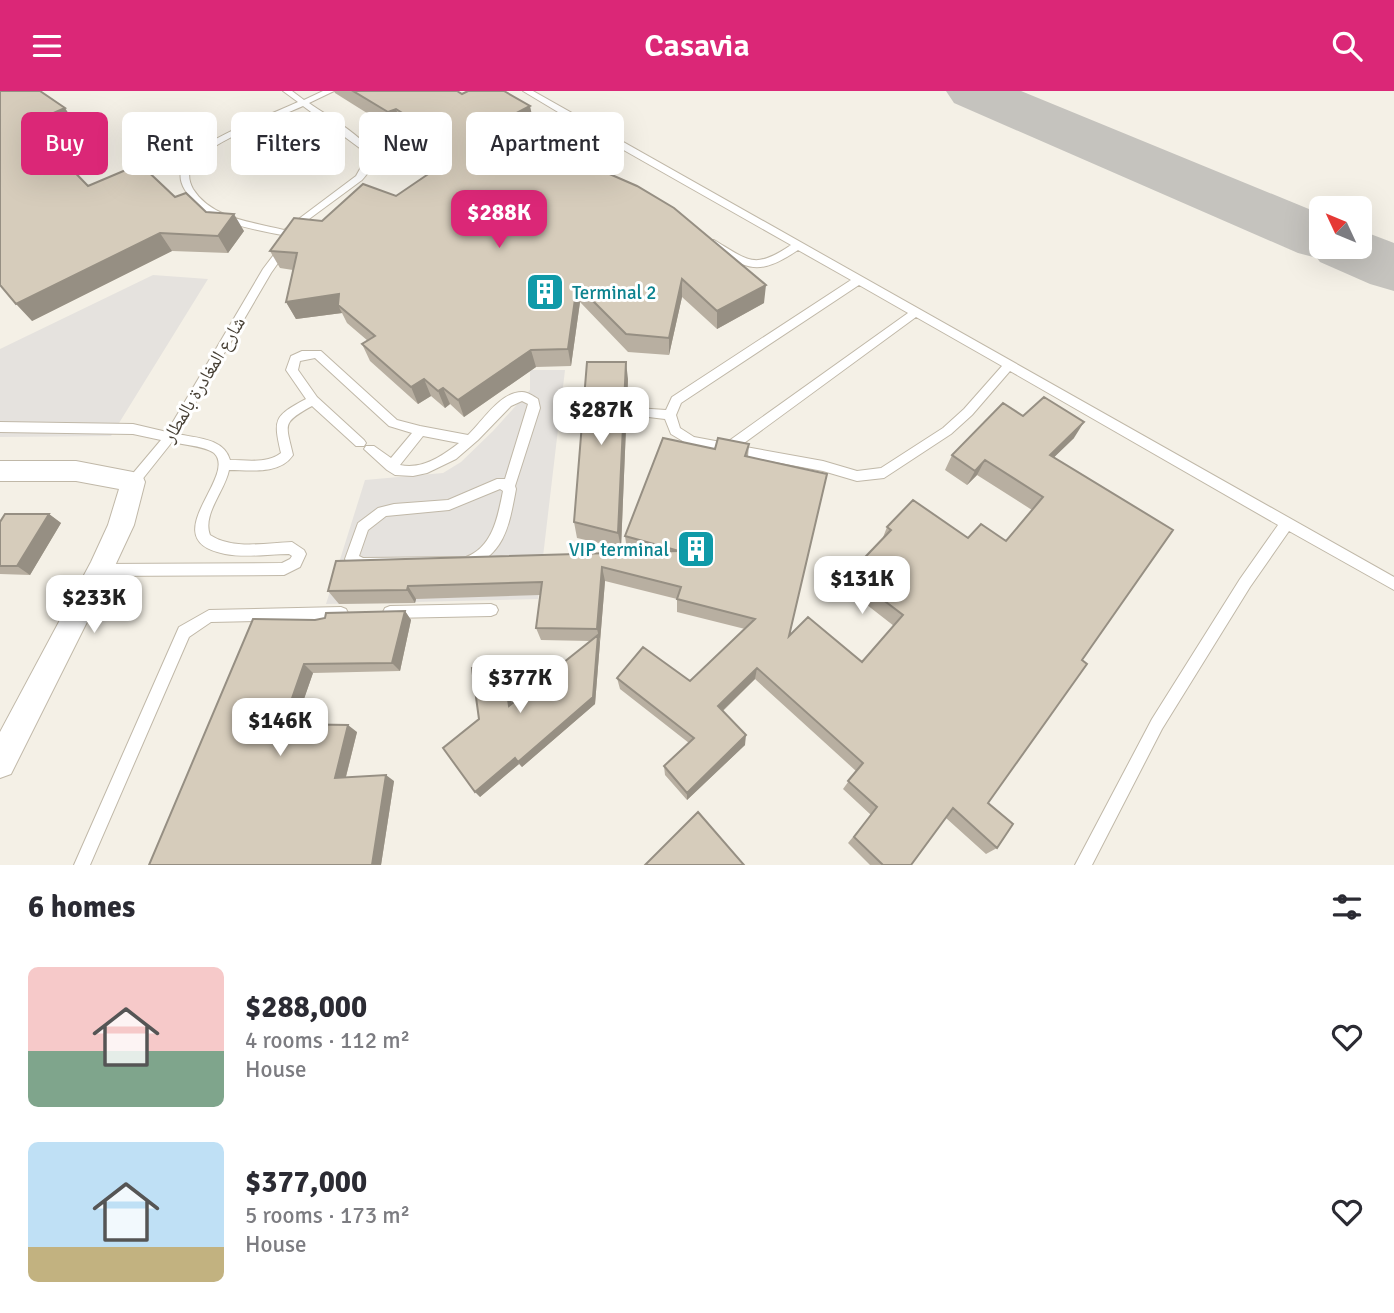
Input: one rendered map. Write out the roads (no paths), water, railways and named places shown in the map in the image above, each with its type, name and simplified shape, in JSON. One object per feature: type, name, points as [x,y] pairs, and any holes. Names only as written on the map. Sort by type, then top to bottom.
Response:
[{"type":"street","points":[[0,471],[76,471],[133,482],[121,525],[100,570],[0,763]]},
{"type":"lane","points":[[287,91],[304,103],[360,143],[368,150],[371,159],[368,169],[359,179],[286,233],[220,216],[200,206],[192,198],[184,179],[186,168],[206,148],[304,103],[330,91]]},
{"type":"lane","points":[[527,91],[564,112]]},
{"type":"lane","points":[[624,146],[1394,584]]},
{"type":"lane","points":[[601,175],[611,181]]},
{"type":"lane","name":"شارع المغادرة بالمطار","points":[[133,482],[169,438],[267,271],[288,242],[286,233]]},
{"type":"lane","points":[[700,235],[756,267],[768,265],[798,245]]},
{"type":"lane","points":[[859,280],[676,400],[670,415],[671,423],[682,437],[727,449],[823,466],[857,475],[884,474],[947,431],[968,412],[1009,365]]},
{"type":"lane","points":[[727,449],[916,312]]},
{"type":"lane","points":[[469,440],[420,431],[393,422],[383,416],[317,354],[302,355],[292,364],[292,370],[313,400],[391,467],[411,473],[437,465],[469,440],[509,400],[524,396],[534,402],[492,548],[476,561],[466,563],[361,564],[352,559],[363,527],[382,512],[449,505],[468,499],[496,484],[509,485]]},
{"type":"lane","points":[[225,465],[279,463],[287,455],[281,424],[290,414],[313,400]]},
{"type":"lane","points":[[636,412],[670,415]]},
{"type":"lane","points":[[0,427],[133,429],[214,447],[222,454],[225,465],[204,514],[201,527],[204,539],[215,546],[230,549],[292,548],[299,554],[295,563],[284,569],[100,570]]},
{"type":"lane","points":[[391,467],[420,431]]},
{"type":"lane","points":[[1083,865],[1157,724],[1245,583],[1287,523]]},
{"type":"lane","points":[[82,865],[184,632],[195,622],[209,616],[491,610]]},
{"type":"place","name":"Terminal 2","points":[[545,292]]},
{"type":"place","name":"VIP terminal","points":[[696,549]]}]
